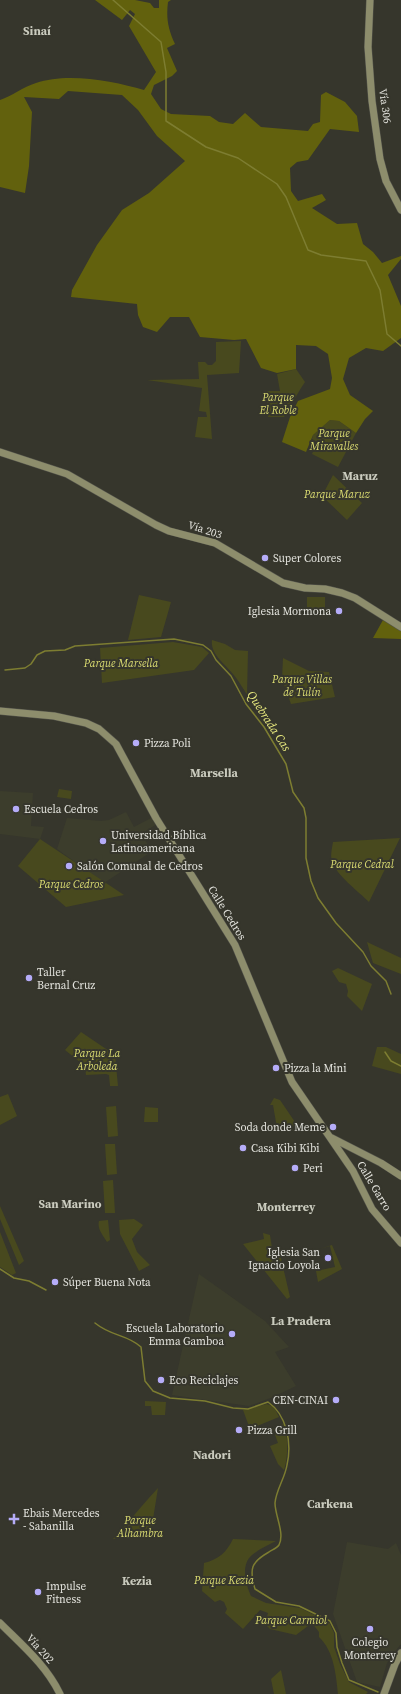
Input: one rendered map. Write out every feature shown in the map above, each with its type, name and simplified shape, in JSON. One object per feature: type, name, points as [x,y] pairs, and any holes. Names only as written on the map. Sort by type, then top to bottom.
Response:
[{"type":"street","name":"Vía 306","points":[[370,0],[368,46],[372,101],[380,159],[386,181],[401,210]]},
{"type":"street","name":"Vía 203","points":[[0,452],[67,474],[156,525],[169,531],[202,538],[215,543],[290,586],[325,589],[355,598],[401,627]]},
{"type":"street","name":"Calle Cedros","points":[[0,711],[39,714],[86,723],[99,729],[116,744],[156,818],[235,945],[292,1082],[332,1138],[381,1163],[401,1176]]},
{"type":"street","name":"Calle Garro","points":[[332,1138],[353,1171],[372,1209],[401,1243]]},
{"type":"street","name":"Vía 202","points":[[0,1623],[34,1656],[60,1694]]},
{"type":"street","points":[[384,1694],[395,1664],[401,1653]]},
{"type":"shaded area","points":[[95,0],[135,0],[150,3],[154,8],[159,8],[159,0],[171,0],[168,2],[167,18],[175,44],[167,48],[177,71],[172,76],[154,85],[151,94],[161,109],[171,114],[210,116],[219,122],[233,124],[245,113],[261,127],[308,131],[313,124],[320,122],[321,95],[326,92],[345,102],[357,116],[359,132],[330,129],[308,160],[297,162],[290,168],[291,191],[298,201],[322,194],[326,200],[312,208],[337,224],[357,223],[363,244],[373,252],[382,263],[401,256],[401,259],[388,275],[401,306],[401,338],[383,351],[366,348],[349,358],[343,379],[350,395],[373,411],[365,419],[356,433],[339,421],[330,420],[313,435],[306,452],[282,442],[290,417],[298,401],[330,389],[332,378],[328,354],[316,346],[296,345],[296,369],[277,373],[261,368],[246,339],[234,340],[200,337],[189,317],[170,317],[157,332],[143,327],[138,315],[137,304],[71,297],[72,290],[97,245],[122,210],[149,193],[185,161],[157,136],[138,110],[122,95],[68,91],[59,99],[24,97],[32,112],[29,166],[25,193],[0,187],[0,100],[36,83],[62,78],[105,81],[144,90],[156,72],[129,26],[135,14],[130,10],[122,20]]},
{"type":"shaded area","points":[[383,620],[401,630],[401,639],[373,638]]},
{"type":"shaded area","name":"Escuela Cedros","points":[[0,791],[33,793],[31,826],[44,827],[40,839],[0,834]]},
{"type":"shaded area","name":"Universidad Bíblica Latinoamericana","points":[[126,812],[134,827],[153,817],[157,824],[142,833],[151,852],[104,883],[57,849],[67,818],[101,821],[109,820]]},
{"type":"shaded area","name":"Escuela Laboratorio Emma Gamboa","points":[[199,1274],[265,1321],[289,1347],[275,1352],[296,1386],[249,1406],[172,1395]]},
{"type":"shaded area","name":"Colegio Monterrey","points":[[347,1542],[388,1549],[396,1543],[401,1555],[401,1644],[387,1663],[380,1687],[357,1682],[333,1614]]},
{"type":"green space","points":[[241,341],[239,373],[207,375],[212,439],[195,437],[198,417],[207,417],[206,412],[199,411],[202,388],[147,380],[199,379],[198,362],[205,362],[208,365],[212,365],[216,361],[216,342]]},
{"type":"green space","name":"Parque El Roble","points":[[296,369],[305,382],[284,417],[268,417],[267,391],[280,391],[277,374]]},
{"type":"green space","name":"Parque Miravalles","points":[[330,420],[339,421],[356,433],[338,467],[312,454],[317,442],[312,439],[313,435]]},
{"type":"green space","name":"Parque Maruz","points":[[333,475],[362,503],[347,520],[322,496]]},
{"type":"green space","points":[[139,595],[171,602],[161,637],[128,640]]},
{"type":"green space","points":[[307,597],[325,597],[325,608],[307,608]]},
{"type":"green space","points":[[212,640],[225,644],[235,650],[248,651],[247,695],[235,676],[213,650]]},
{"type":"green space","name":"Parque Marsella","points":[[173,642],[202,647],[209,653],[194,670],[102,683],[100,648]]},
{"type":"green space","name":"Parque Villas de Tulín","points":[[283,658],[309,671],[329,672],[335,697],[291,704],[282,679]]},
{"type":"green space","points":[[59,789],[72,791],[71,799],[57,797]]},
{"type":"green space","name":"Parque Cedral","points":[[400,838],[369,902],[342,877],[332,861],[331,854],[333,842]]},
{"type":"green space","name":"Parque Cedros","points":[[40,839],[124,895],[66,907],[18,866]]},
{"type":"green space","points":[[367,942],[401,958],[401,974],[373,963]]},
{"type":"green space","points":[[338,968],[372,984],[362,1011],[347,996],[348,991],[346,984],[339,982],[332,971]]},
{"type":"green space","name":"Parque La Arboleda","points":[[81,1032],[115,1055],[118,1086],[110,1086],[109,1075],[86,1075],[85,1066],[65,1050]]},
{"type":"green space","points":[[377,1047],[386,1047],[401,1054],[401,1074],[372,1066]]},
{"type":"green space","points":[[8,1094],[17,1116],[0,1125],[0,1097]]},
{"type":"green space","points":[[274,1098],[280,1100],[297,1125],[277,1128],[273,1105],[270,1105]]},
{"type":"green space","points":[[116,1106],[118,1136],[108,1137],[106,1107]]},
{"type":"green space","points":[[145,1107],[158,1108],[158,1122],[144,1122]]},
{"type":"green space","points":[[105,1144],[115,1144],[117,1174],[107,1175]]},
{"type":"green space","points":[[113,1180],[115,1213],[105,1213],[103,1181]]},
{"type":"green space","points":[[0,1206],[24,1261],[19,1265],[0,1219]]},
{"type":"green space","points":[[134,1219],[143,1225],[132,1239],[137,1252],[150,1265],[139,1271],[120,1234],[119,1220]]},
{"type":"green space","points":[[108,1220],[110,1240],[107,1242],[99,1227],[99,1221]]},
{"type":"green space","points":[[0,1232],[16,1273],[12,1275],[0,1267]]},
{"type":"green space","points":[[263,1233],[270,1235],[273,1255],[280,1254],[290,1297],[287,1299],[243,1244],[264,1239]]},
{"type":"green space","points":[[332,1245],[342,1269],[318,1282],[316,1271],[335,1267],[330,1246],[320,1249]]},
{"type":"green space","points":[[145,1401],[166,1402],[165,1415],[152,1415],[151,1406],[145,1406]]},
{"type":"green space","points":[[267,1404],[274,1407],[279,1417],[250,1429],[243,1410]]},
{"type":"green space","points":[[283,1424],[286,1434],[287,1447],[284,1470],[278,1464],[270,1446],[278,1443],[273,1429]]},
{"type":"green space","name":"Parque Alhambra","points":[[158,1488],[150,1538],[113,1539],[146,1501]]},
{"type":"green space","points":[[233,1539],[276,1541],[264,1547],[248,1559],[245,1575],[251,1596],[266,1603],[300,1608],[329,1622],[334,1633],[334,1647],[349,1682],[368,1692],[366,1694],[338,1694],[335,1671],[331,1656],[328,1649],[319,1637],[319,1632],[312,1623],[296,1635],[270,1629],[265,1624],[268,1613],[260,1610],[243,1629],[225,1613],[227,1609],[224,1602],[220,1600],[215,1602],[202,1591],[204,1563],[214,1560],[222,1555]]},
{"type":"green space","points":[[281,1670],[286,1694],[274,1694],[271,1679]]},
{"type":"waterway","points":[[113,0],[161,42],[166,72],[166,121],[206,147],[238,158],[277,184],[286,197],[308,250],[321,255],[366,261],[380,290],[387,334],[401,346]]},
{"type":"waterway","name":"Quebrada Cas","points":[[5,670],[25,668],[31,664],[37,655],[45,651],[65,650],[75,646],[174,639],[203,645],[211,651],[216,660],[231,676],[246,704],[264,727],[286,764],[293,792],[304,808],[306,818],[306,858],[311,881],[318,898],[336,923],[363,952],[371,966],[386,981],[391,994]]},
{"type":"waterway","name":"Quebrada Cas","points":[[385,1052],[391,1061],[401,1066]]},
{"type":"waterway","points":[[0,1269],[14,1278],[29,1281],[46,1290]]},
{"type":"waterway","points":[[95,1323],[101,1328],[130,1340],[141,1347],[145,1381],[153,1391],[170,1398],[205,1401],[233,1408],[248,1409],[268,1402],[280,1414],[284,1422],[289,1448],[286,1470],[277,1493],[275,1503],[281,1540],[278,1546],[258,1559],[255,1563],[252,1571],[255,1589],[276,1602],[299,1606],[330,1621],[336,1633],[337,1647],[349,1680],[378,1692]]},
{"type":"place","name":"Super Colores","points":[[265,558]]},
{"type":"place","name":"Iglesia Mormona","points":[[339,611]]},
{"type":"place","name":"Pizza Poli","points":[[136,743]]},
{"type":"place","name":"Escuela Cedros","points":[[16,809]]},
{"type":"place","name":"Universidad Bíblica Latinoamericana","points":[[103,841]]},
{"type":"place","name":"Salón Comunal de Cedros","points":[[69,866]]},
{"type":"place","name":"Taller Bernal Cruz","points":[[29,978]]},
{"type":"place","name":"Pizza la Mini","points":[[276,1068]]},
{"type":"place","name":"Soda donde Meme","points":[[333,1127]]},
{"type":"place","name":"Casa Kibi Kibi","points":[[243,1148]]},
{"type":"place","name":"Peri","points":[[295,1168]]},
{"type":"place","name":"Iglesia San Ignacio Loyola","points":[[328,1258]]},
{"type":"place","name":"Súper Buena Nota","points":[[55,1282]]},
{"type":"place","name":"Escuela Laboratorio Emma Gamboa","points":[[232,1334]]},
{"type":"place","name":"Eco Reciclajes","points":[[161,1380]]},
{"type":"place","name":"CEN-CINAI","points":[[336,1400]]},
{"type":"place","name":"Pizza Grill","points":[[239,1430]]},
{"type":"place","name":"Ebais Mercedes - Sabanilla","points":[[14,1519]]},
{"type":"place","name":"Impulse Fitness","points":[[38,1592]]},
{"type":"place","name":"Colegio Monterrey","points":[[370,1629]]},
{"type":"district","name":"Sinaí","points":[[37,31]]},
{"type":"district","name":"Maruz","points":[[360,476]]},
{"type":"district","name":"Marsella","points":[[214,773]]},
{"type":"district","name":"San Marino","points":[[70,1204]]},
{"type":"district","name":"Monterrey","points":[[286,1207]]},
{"type":"district","name":"La Pradera","points":[[301,1321]]},
{"type":"district","name":"Nadori","points":[[212,1455]]},
{"type":"district","name":"Carkena","points":[[330,1504]]},
{"type":"district","name":"Kezia","points":[[137,1581]]},
{"type":"park label","name":"Parque Kezia","points":[[224,1580]]},
{"type":"park label","name":"Parque Carmiol","points":[[291,1620]]}]
